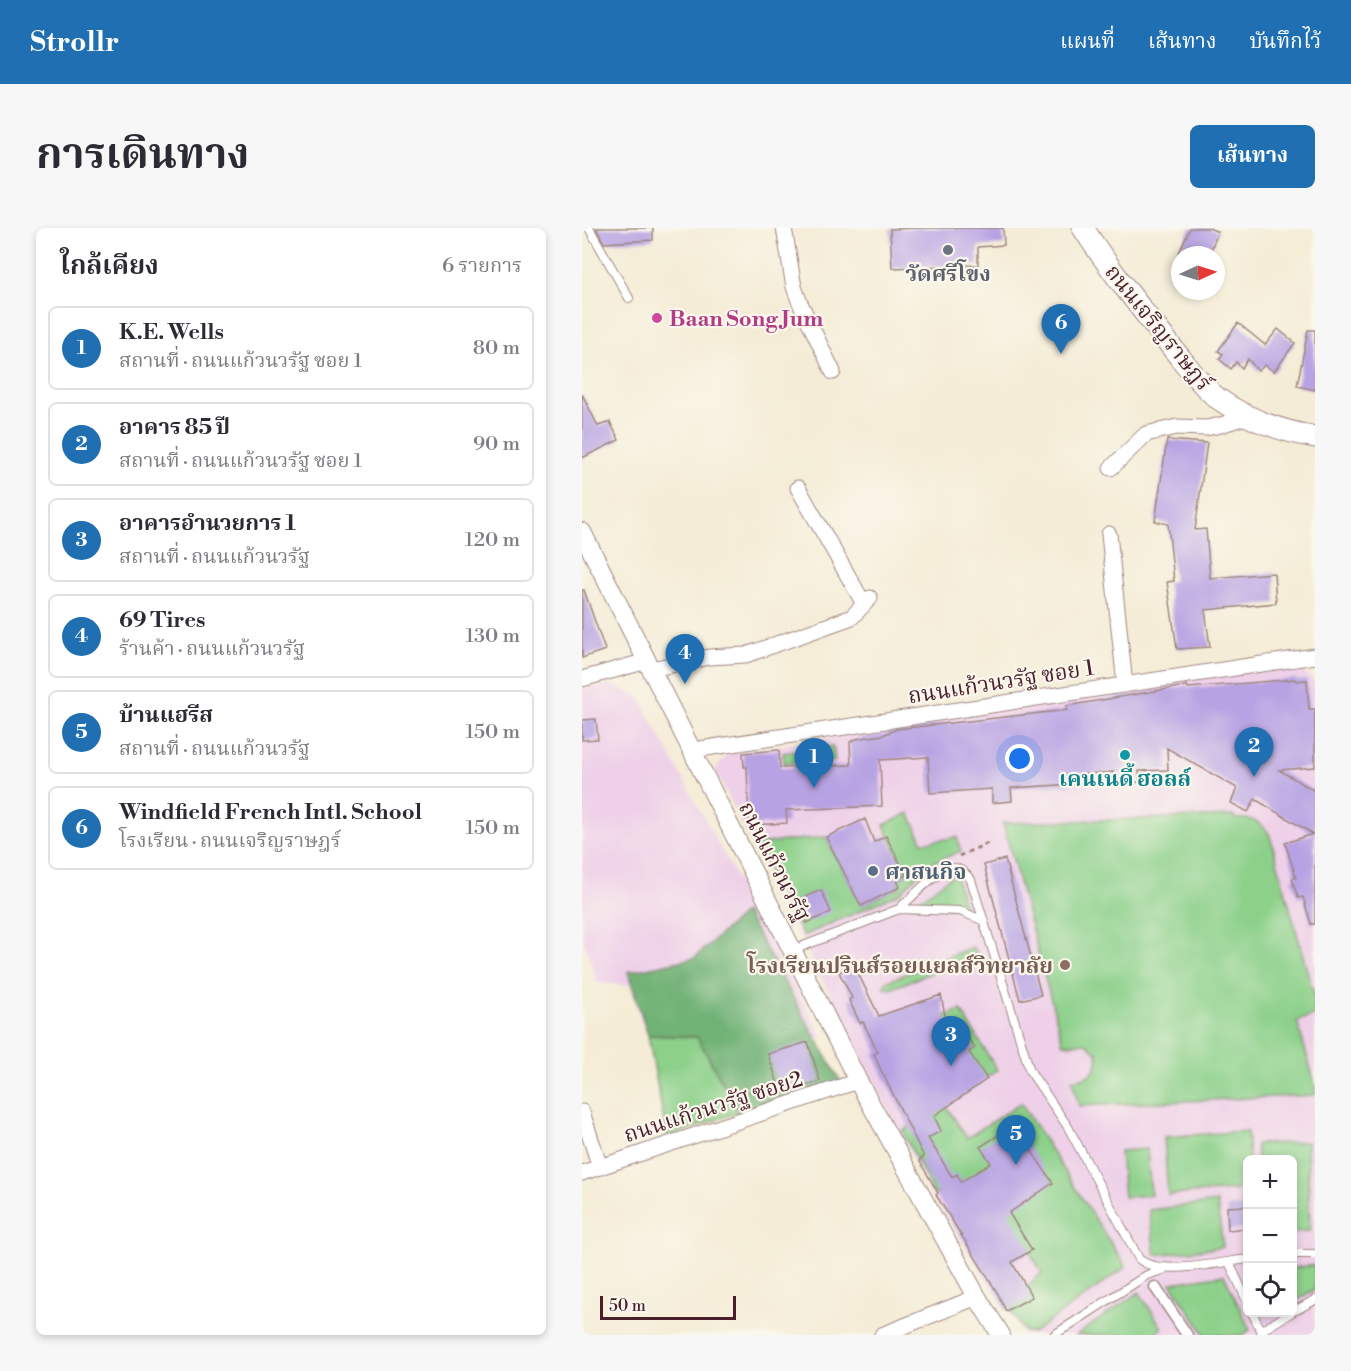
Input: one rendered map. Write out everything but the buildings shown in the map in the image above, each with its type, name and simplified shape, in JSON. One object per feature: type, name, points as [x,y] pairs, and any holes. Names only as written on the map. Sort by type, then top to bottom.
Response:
[{"type":"main road","name":"ถนนเจริญราษฎร์","points":[[1083,228],[1121,283],[1194,374],[1217,397],[1248,416],[1293,433],[1315,437]]},
{"type":"street","points":[[784,228],[794,287],[833,372]]},
{"type":"street","points":[[1111,468],[1146,435],[1177,427],[1206,428],[1248,416]]},
{"type":"street","points":[[582,679],[649,665],[709,657],[746,656],[852,617],[867,601],[798,488]]},
{"type":"street","name":"ถนนแก้วนวรัฐ","points":[[582,532],[858,1081],[976,1297],[1001,1335]]},
{"type":"street","points":[[1108,534],[1125,685]]},
{"type":"street","name":"ถนนแก้วนวรัฐ ซอย 1","points":[[693,750],[1315,656]]},
{"type":"street","name":"ถนนแก้วนวรัฐ ซอย2","points":[[582,1173],[858,1081]]},
{"type":"street","points":[[582,1112],[600,1167]]},
{"type":"street","points":[[1155,1287],[1186,1335]]},
{"type":"street","points":[[882,1335],[976,1297]]},
{"type":"lane","points":[[589,228],[629,298]]},
{"type":"lane","points":[[793,950],[899,909],[938,875],[952,868],[964,871],[971,880],[1030,1071],[1068,1127],[1139,1259],[1152,1268],[1243,1260]]},
{"type":"lane","points":[[899,909],[960,911],[984,921]]},
{"type":"lane","points":[[1297,1254],[1315,1254]]},
{"type":"lane","points":[[1229,1262],[1243,1292]]},
{"type":"lane","points":[[1054,1335],[1147,1275],[1171,1268]]},
{"type":"lane","points":[[1297,1309],[1315,1300]]},
{"type":"lane","points":[[1254,1317],[1261,1331],[1284,1317]]},
{"type":"path","points":[[957,857],[988,843]]},
{"type":"shaded area","name":"โรงเรียนปรินส์รอยแยลส์วิทยาลัย","points":[[1292,663],[1315,681],[1315,1335],[1024,1335],[934,1199],[715,770],[728,754]]},
{"type":"shaded area","points":[[611,684],[639,697],[823,1038],[645,1032],[630,985],[597,983],[582,934],[582,689]]},
{"type":"green space","points":[[833,746],[835,761],[784,763],[783,753]]},
{"type":"green space","points":[[909,813],[923,843],[957,837],[961,851],[927,865],[900,893],[803,936],[756,844],[826,837],[861,906],[900,887],[897,880],[906,875],[905,870],[884,825]]},
{"type":"green space","points":[[1234,816],[1235,819],[1251,820],[1260,824],[1270,836],[1315,999],[1315,1015],[1297,1021],[1315,1084],[1315,1095],[1079,1106],[1072,1080],[1084,1078],[1092,1073],[1097,1065],[1097,1053],[1086,1043],[1063,1044],[1003,823]]},
{"type":"green space","points":[[955,874],[965,908],[912,905]]},
{"type":"green space","points":[[745,912],[842,1084],[739,1112],[697,1037],[648,1035],[628,972],[694,958]]},
{"type":"green space","points":[[972,947],[977,952],[973,956],[890,989],[884,987],[886,982]]},
{"type":"green space","points":[[961,1010],[997,1070],[946,1106],[967,1138],[1021,1103],[1126,1267],[1033,1333],[1025,1332],[1008,1306],[1042,1272],[981,1172],[935,1195],[902,1131],[945,1106],[890,1035]]},
{"type":"green space","points":[[648,1035],[697,1037],[739,1112],[667,1137]]},
{"type":"green space","points":[[1247,1131],[1249,1155],[1243,1155],[1243,1189],[1168,1195],[1164,1137]]},
{"type":"green space","points":[[1307,1142],[1310,1231],[1297,1232],[1297,1155],[1257,1155],[1256,1144]]},
{"type":"green space","points":[[1147,1149],[1151,1195],[1124,1197],[1120,1151]]},
{"type":"green space","points":[[1217,1202],[1223,1247],[1155,1255],[1149,1210]]},
{"type":"green space","points":[[1315,1265],[1315,1289],[1297,1300],[1297,1267]]},
{"type":"green space","points":[[1224,1275],[1250,1330],[1242,1335],[1205,1335],[1171,1283]]},
{"type":"green space","points":[[1139,1292],[1162,1328],[1152,1335],[1077,1335]]},
{"type":"place","name":"วัดศรีโขง","points":[[948,250]]},
{"type":"place","name":"Baan Song Jum","points":[[657,318]]},
{"type":"place","name":"Windfield French Intl. School","points":[[1061,354]]},
{"type":"place","name":"69 Tires","points":[[685,684]]},
{"type":"place","name":"เคนเนดี้ ฮอลล์","points":[[1125,755]]},
{"type":"place","name":"อาคาร 85 ปี","points":[[1254,777]]},
{"type":"place","name":"K.E. Wells","points":[[814,788]]},
{"type":"place","name":"ศาสนกิจ","points":[[873,871]]},
{"type":"place","name":"โรงเรียนปรินส์รอยแยลส์วิทยาลัย","points":[[1065,965]]},
{"type":"place","name":"อาคารอำนวยการ 1","points":[[951,1066]]},
{"type":"place","name":"บ้านแฮรีส","points":[[1016,1165]]}]
